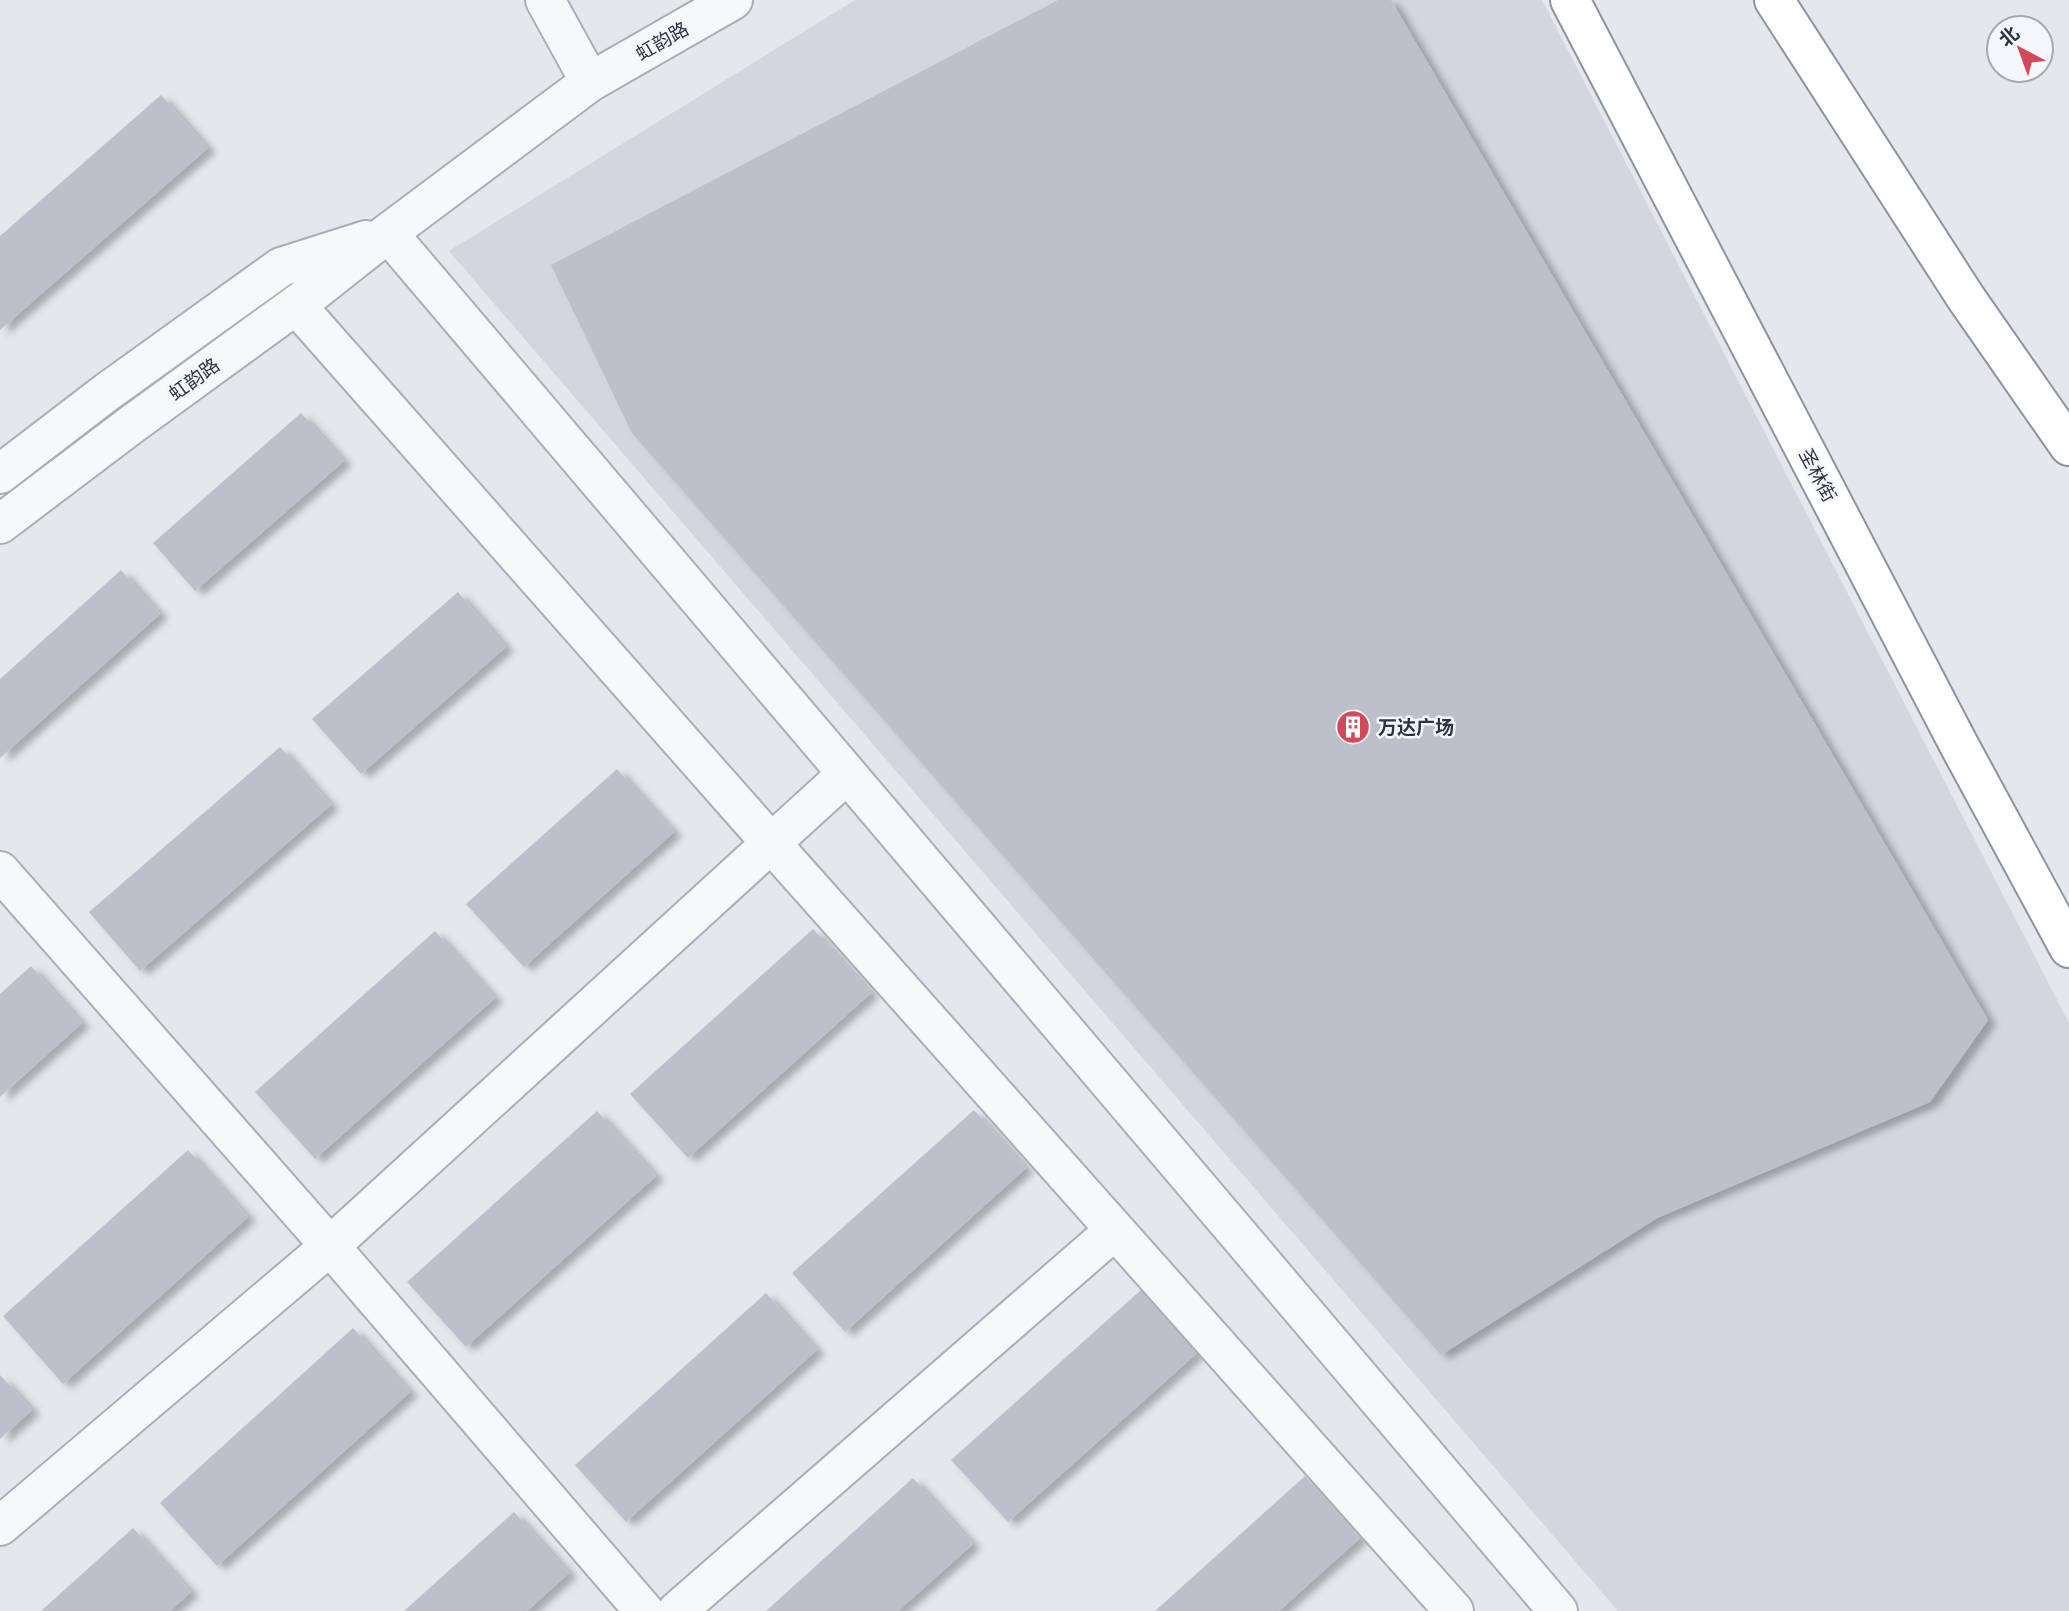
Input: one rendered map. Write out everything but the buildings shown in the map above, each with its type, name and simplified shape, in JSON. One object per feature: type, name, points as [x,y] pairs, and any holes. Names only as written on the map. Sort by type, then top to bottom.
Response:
[{"type":"highway","name":"圣林街","points":[[1570,0],[1959,746],[2069,948]]},
{"type":"highway","points":[[1774,0],[1966,298],[2069,446]]},
{"type":"street","points":[[545,0],[590,82]]},
{"type":"street","name":"虹韵路","points":[[0,524],[296,305],[590,82],[733,0]]},
{"type":"street","points":[[388,233],[1558,1611]]},
{"type":"street","name":"虹韵路","points":[[0,474],[107,392],[281,267],[388,233]]},
{"type":"street","points":[[296,305],[1454,1611]]},
{"type":"street","points":[[0,1526],[330,1247],[847,774]]},
{"type":"street","points":[[0,870],[644,1611]]},
{"type":"street","points":[[677,1611],[1115,1230]]},
{"type":"shaded area","name":"万达广场","points":[[855,0],[1542,0],[2069,1023],[2069,1611],[1618,1611],[449,251]]},
{"type":"place","name":"万达广场","points":[[1353,727]]}]
